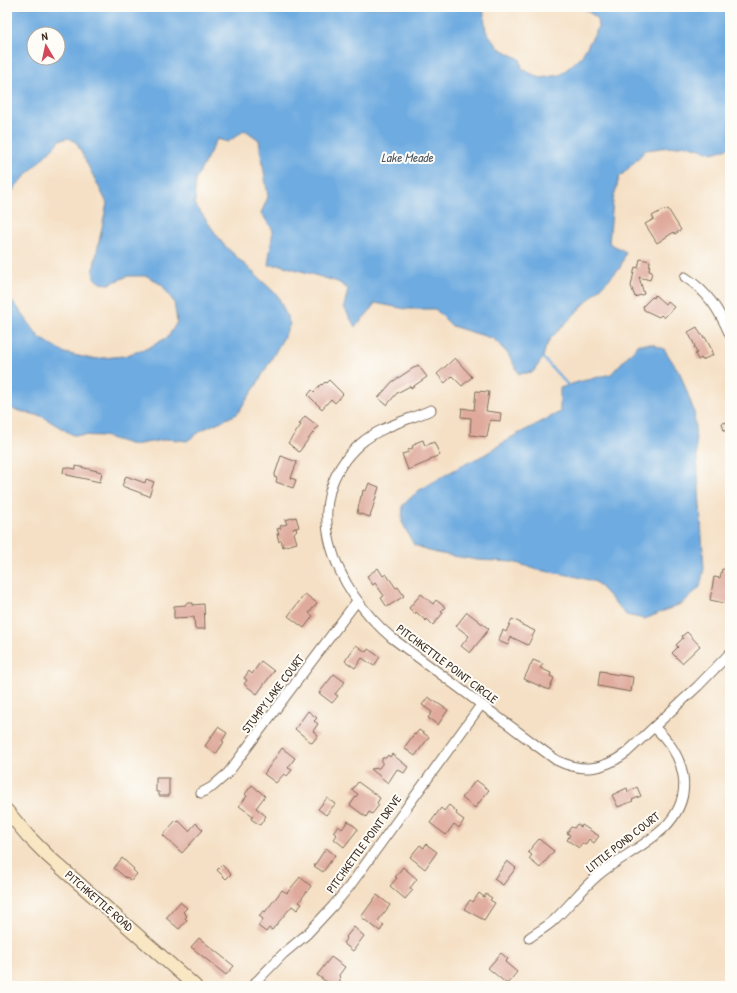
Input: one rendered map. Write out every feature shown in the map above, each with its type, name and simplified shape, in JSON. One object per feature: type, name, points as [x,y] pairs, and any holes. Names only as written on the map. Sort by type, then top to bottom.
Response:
[{"type":"main road","name":"PITCHKETTLE ROAD","points":[[7,811],[28,836],[49,857],[195,986]]},
{"type":"street","points":[[685,277],[706,294],[717,309],[730,335]]},
{"type":"street","name":"PITCHKETTLE POINT CIRCLE","points":[[431,410],[381,430],[361,443],[345,461],[332,484],[326,506],[328,533],[339,569],[349,590],[371,619],[392,638],[556,760],[576,768],[596,767],[617,759],[654,727],[730,654]]},
{"type":"street","name":"STUMPY LAKE COURT","points":[[201,793],[212,788],[228,773],[357,602]]},
{"type":"street","name":"PITCHKETTLE POINT DRIVE","points":[[252,986],[283,954],[307,934],[349,887],[481,705]]},
{"type":"street","name":"LITTLE POND COURT","points":[[529,938],[555,920],[597,876],[626,854],[655,835],[672,818],[678,807],[684,789],[684,778],[677,755],[670,744],[654,727]]},
{"type":"water","name":"Lake Meade","points":[[7,7],[483,7],[486,31],[499,48],[520,59],[522,69],[540,78],[560,75],[581,57],[598,28],[597,18],[582,7],[730,7],[730,147],[714,153],[687,145],[646,150],[619,178],[613,201],[609,243],[626,252],[620,268],[550,339],[545,349],[543,358],[533,372],[519,374],[508,354],[494,339],[452,326],[435,309],[406,309],[375,303],[355,327],[344,307],[348,289],[338,282],[281,265],[268,265],[273,230],[261,213],[268,197],[259,140],[245,130],[228,142],[217,139],[195,181],[195,204],[223,244],[278,296],[290,324],[285,335],[256,386],[237,414],[204,429],[187,441],[169,439],[133,445],[103,436],[73,435],[41,416],[7,408],[7,296],[18,308],[39,337],[65,353],[92,359],[124,356],[148,348],[168,337],[177,322],[174,302],[162,285],[147,276],[128,276],[109,284],[100,283],[94,278],[93,271],[107,203],[76,142],[69,138],[60,140],[16,186],[7,200]]},
{"type":"water","points":[[639,344],[652,344],[664,349],[680,373],[694,411],[704,569],[700,587],[683,603],[645,619],[626,615],[596,582],[574,576],[538,570],[513,562],[477,560],[436,553],[414,545],[402,522],[403,505],[418,491],[461,466],[484,455],[512,437],[560,412],[560,388],[611,374]]},
{"type":"building","points":[[668,209],[681,230],[675,234],[674,232],[657,243],[645,224],[654,219],[652,216]]},
{"type":"building","points":[[640,259],[650,261],[649,271],[652,272],[650,280],[639,277],[644,294],[635,297],[631,286],[635,267],[638,268]]},
{"type":"building","points":[[655,295],[665,304],[667,301],[674,307],[664,318],[661,315],[659,317],[644,310],[643,306]]},
{"type":"building","points":[[697,327],[701,335],[703,335],[704,338],[705,337],[713,355],[702,360],[701,358],[698,360],[695,354],[697,353],[694,347],[695,346],[688,332]]},
{"type":"building","points":[[455,358],[472,377],[462,386],[452,376],[445,383],[437,374]]},
{"type":"building","points":[[418,365],[427,377],[411,388],[410,386],[397,393],[387,405],[378,398],[392,382]]},
{"type":"building","points":[[329,380],[343,394],[335,403],[331,399],[322,409],[308,395],[312,390],[314,392],[321,384],[326,383]]},
{"type":"building","points":[[476,391],[489,392],[486,411],[501,413],[500,421],[490,420],[487,437],[470,435],[471,418],[461,417],[462,408],[474,410]]},
{"type":"building","points":[[305,416],[318,426],[299,452],[288,443],[301,425],[299,424]]},
{"type":"building","points":[[730,422],[730,430],[724,431],[722,423]]},
{"type":"building","points":[[423,440],[425,446],[434,442],[440,455],[408,470],[402,454],[409,452],[408,450],[413,448],[412,446],[416,444],[415,443]]},
{"type":"building","points":[[281,456],[297,462],[291,478],[296,480],[293,488],[276,482],[277,478],[274,477]]},
{"type":"building","points":[[76,466],[102,472],[100,482],[63,473],[64,467],[76,469]]},
{"type":"building","points":[[126,476],[145,483],[146,479],[154,482],[149,496],[122,486]]},
{"type":"building","points":[[369,483],[379,487],[370,517],[357,513],[363,490],[366,491]]},
{"type":"building","points":[[296,517],[299,527],[296,528],[297,530],[294,533],[297,543],[283,547],[281,540],[279,542],[277,534],[279,534],[277,529],[281,528],[280,526],[287,524],[285,520]]},
{"type":"building","points":[[378,568],[383,576],[386,574],[404,596],[387,607],[381,598],[384,596],[375,583],[373,585],[367,576]]},
{"type":"building","points":[[722,569],[730,570],[729,604],[710,600],[714,577],[720,578]]},
{"type":"building","points":[[305,594],[317,603],[309,613],[313,616],[304,628],[288,616]]},
{"type":"building","points":[[421,594],[433,604],[436,600],[445,607],[441,612],[443,613],[433,625],[416,612],[415,614],[409,608]]},
{"type":"building","points":[[186,603],[193,603],[193,605],[204,604],[205,629],[195,629],[194,617],[174,618],[174,606],[186,605]]},
{"type":"building","points":[[467,612],[489,629],[470,653],[461,646],[469,636],[456,626]]},
{"type":"building","points":[[512,619],[535,631],[528,645],[511,637],[508,645],[498,641],[503,630],[506,632]]},
{"type":"building","points":[[687,632],[700,646],[682,663],[672,653],[678,647],[676,645],[683,638],[682,636]]},
{"type":"building","points":[[356,645],[366,652],[368,649],[380,657],[374,666],[362,658],[355,668],[345,661]]},
{"type":"building","points":[[533,660],[543,664],[540,668],[551,673],[550,676],[554,678],[549,690],[524,679]]},
{"type":"building","points":[[261,661],[274,671],[257,694],[244,684],[247,680],[244,678],[249,671],[252,674]]},
{"type":"building","points":[[600,671],[633,677],[631,692],[598,686]]},
{"type":"building","points":[[334,674],[345,682],[335,694],[338,696],[332,703],[319,693]]},
{"type":"building","points":[[428,697],[448,710],[438,725],[428,718],[432,712],[422,705]]},
{"type":"building","points":[[308,711],[317,718],[314,721],[318,724],[313,731],[318,735],[312,743],[295,729]]},
{"type":"building","points":[[218,727],[227,733],[222,741],[224,742],[216,754],[205,746]]},
{"type":"building","points":[[419,730],[429,737],[415,756],[404,748],[414,734],[415,735]]},
{"type":"building","points":[[282,748],[295,758],[288,768],[292,770],[287,776],[284,774],[276,783],[264,774]]},
{"type":"building","points":[[392,754],[408,767],[404,773],[397,769],[388,783],[371,769],[379,768],[382,764],[382,758],[386,758],[388,755],[390,757]]},
{"type":"building","points":[[156,778],[169,778],[169,796],[159,796],[159,792],[156,792]]},
{"type":"building","points":[[476,780],[489,790],[475,808],[462,798]]},
{"type":"building","points":[[358,782],[380,798],[377,803],[379,805],[372,814],[369,812],[366,817],[350,805],[358,794],[352,790]]},
{"type":"building","points":[[252,785],[265,796],[256,808],[266,816],[260,825],[251,819],[253,816],[239,806],[247,796],[245,794]]},
{"type":"building","points":[[637,787],[641,796],[618,807],[612,795],[627,788],[628,792]]},
{"type":"building","points":[[327,798],[335,804],[326,815],[318,809]]},
{"type":"building","points":[[449,805],[457,812],[456,814],[464,820],[459,828],[454,824],[446,835],[430,823],[441,808],[444,811]]},
{"type":"building","points":[[176,820],[189,831],[196,823],[203,830],[182,853],[163,835]]},
{"type":"building","points":[[348,821],[358,829],[344,847],[334,839],[337,835],[333,832],[338,826],[342,829]]},
{"type":"building","points":[[577,824],[581,827],[582,825],[599,836],[594,843],[589,839],[585,845],[582,843],[579,848],[567,840],[570,835],[567,833],[571,827],[574,828]]},
{"type":"building","points":[[539,839],[554,851],[540,868],[529,859],[532,855],[528,852]]},
{"type":"building","points":[[426,844],[437,852],[425,869],[410,857],[420,845],[424,848]]},
{"type":"building","points":[[326,848],[335,855],[323,872],[314,866]]},
{"type":"building","points":[[122,858],[134,869],[133,870],[137,874],[131,881],[114,868]]},
{"type":"building","points":[[507,861],[516,868],[503,885],[494,879]]},
{"type":"building","points":[[222,865],[231,874],[226,879],[217,870]]},
{"type":"building","points":[[403,867],[417,879],[410,888],[413,890],[405,899],[390,886],[397,878],[395,877]]},
{"type":"building","points":[[300,877],[311,886],[299,902],[302,904],[297,910],[292,906],[272,930],[269,928],[266,932],[258,926],[263,919],[259,916],[263,911],[265,912],[282,890],[287,893]]},
{"type":"building","points":[[479,893],[484,897],[486,894],[492,898],[490,900],[495,903],[484,920],[464,909],[470,900],[473,902]]},
{"type":"building","points":[[377,895],[390,905],[378,921],[384,925],[380,931],[361,917]]},
{"type":"building","points":[[180,902],[187,908],[183,912],[187,916],[185,918],[187,920],[179,929],[166,918]]},
{"type":"building","points":[[354,927],[364,936],[353,951],[343,943]]},
{"type":"building","points":[[199,938],[234,966],[226,975],[191,947]]},
{"type":"building","points":[[501,953],[508,959],[505,962],[517,972],[507,984],[488,968]]},
{"type":"building","points":[[331,957],[345,967],[339,975],[341,986],[332,986],[317,975]]},
{"type":"waterway","points":[[543,358],[568,385]]}]
